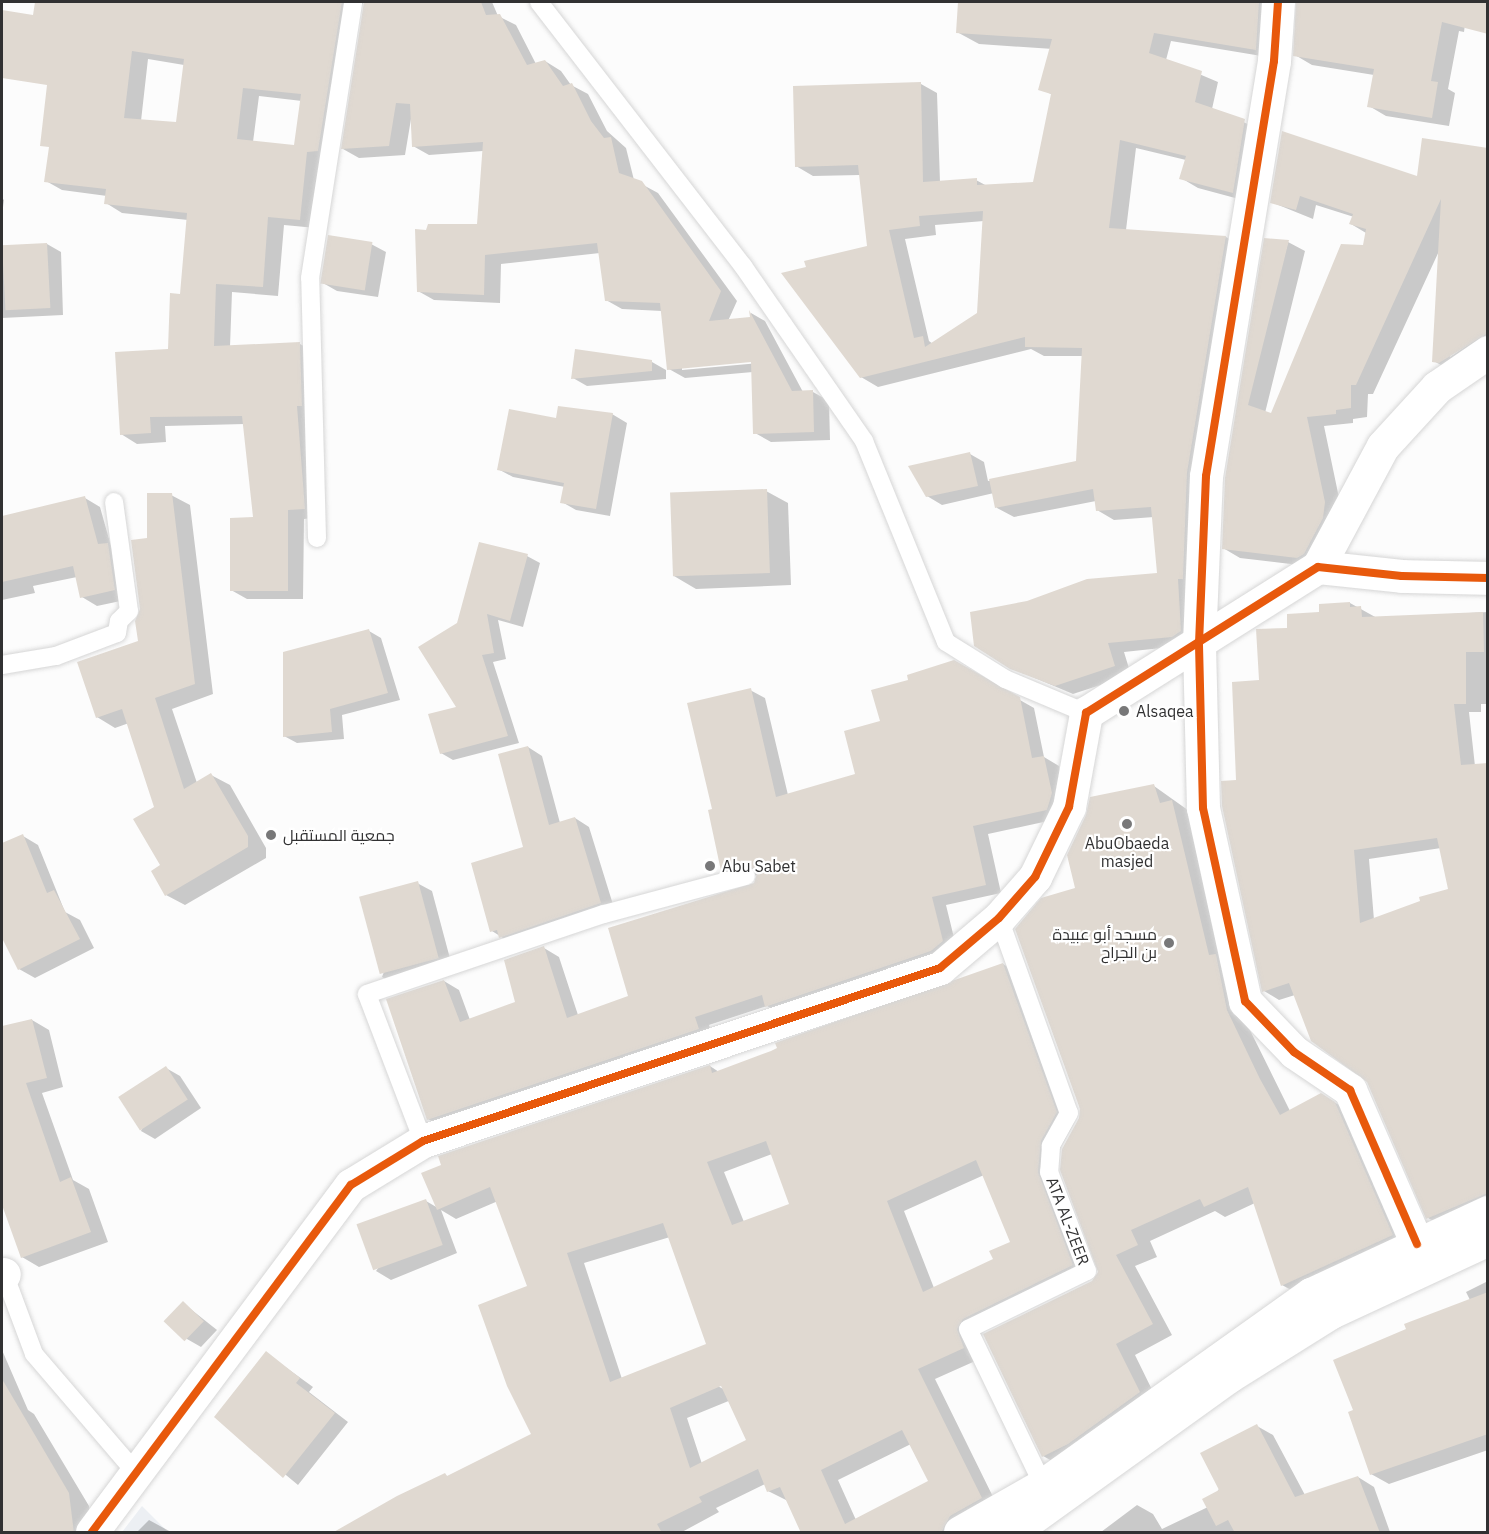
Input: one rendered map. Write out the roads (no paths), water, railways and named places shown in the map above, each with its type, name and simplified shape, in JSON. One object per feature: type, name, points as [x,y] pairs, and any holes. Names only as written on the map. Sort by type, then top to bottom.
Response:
[{"type":"street","points":[[1278,2],[1274,61],[1206,476],[1199,645],[1203,808],[1245,1001],[1294,1052],[1350,1089],[1417,1244]]},
{"type":"street","points":[[92,1533],[351,1185],[423,1141],[940,968],[999,918],[1035,877],[1055,842],[1069,807],[1086,713],[1199,645],[1318,567],[1383,446],[1437,387],[1488,352]]},
{"type":"street","points":[[1318,567],[1402,576],[1488,578]]},
{"type":"street","points":[[960,1533],[1043,1485],[1311,1294],[1488,1212]]},
{"type":"street","points":[[1012,1533],[1229,1376],[1331,1312],[1488,1239]]},
{"type":"lane","points":[[317,538],[310,278],[353,2]]},
{"type":"lane","points":[[539,2],[743,266],[864,441],[946,642],[1005,679],[1086,713]]},
{"type":"lane","points":[[2,665],[56,656],[117,633],[119,621],[129,611],[114,502]]},
{"type":"lane","points":[[423,1141],[367,994],[604,914],[746,876]]},
{"type":"lane","name":"ATA AL-ZEER","points":[[999,918],[1069,1113],[1051,1146],[1049,1172],[1087,1271],[968,1329],[1043,1485]]},
{"type":"lane","points":[[2,1272],[34,1354],[136,1473]]},
{"type":"place","name":"Alsaqea","points":[[1124,711]]},
{"type":"place","name":"AbuObaeda masjed","points":[[1127,824]]},
{"type":"place","name":"جمعية المستقبل","points":[[271,835]]},
{"type":"place","name":"Abu Sabet","points":[[710,866]]},
{"type":"place","name":"مسجد أبو عبيدة بن الجراح","points":[[1169,943]]}]
